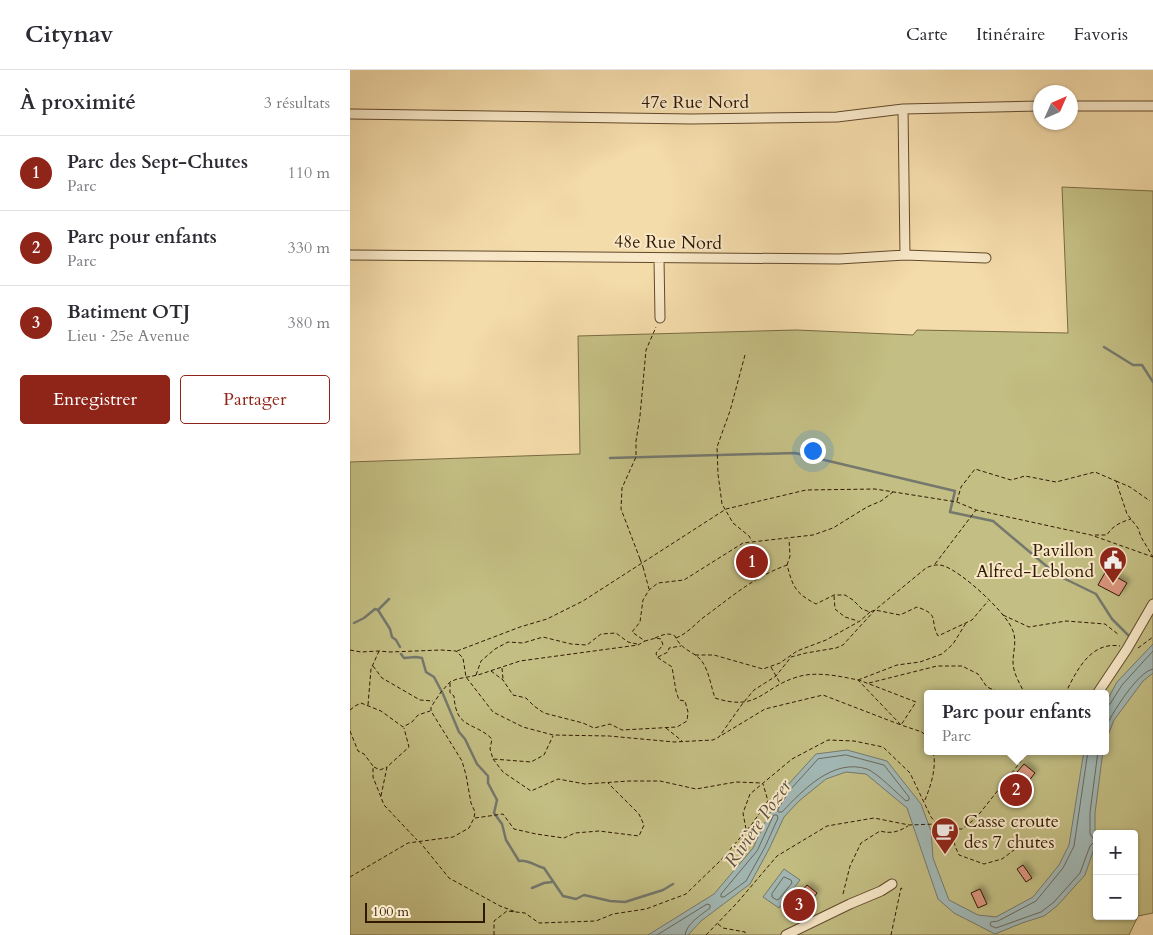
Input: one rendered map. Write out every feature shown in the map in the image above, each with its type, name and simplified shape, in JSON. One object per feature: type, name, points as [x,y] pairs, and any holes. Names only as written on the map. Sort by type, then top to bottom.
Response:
[{"type":"street","name":"47e Rue Nord","points":[[350,114],[691,119],[837,117],[903,109],[1033,106]]},
{"type":"street","points":[[1078,106],[1153,106]]},
{"type":"street","points":[[903,109],[905,256]]},
{"type":"street","name":"48e Rue Nord","points":[[350,255],[839,260],[905,256],[986,258]]},
{"type":"street","points":[[659,258],[660,318]]},
{"type":"street","points":[[1100,690],[1127,649],[1153,604]]},
{"type":"street","points":[[786,935],[881,891],[892,884]]},
{"type":"path","points":[[649,590],[643,567],[621,509],[622,488],[636,457],[646,350],[660,318]]},
{"type":"path","points":[[745,355],[730,411],[717,447],[718,474],[722,504],[733,523],[749,536],[752,542]]},
{"type":"path","points":[[956,502],[961,487],[975,469],[1011,480],[1025,476],[1056,482],[1095,472],[1130,487],[1150,501]]},
{"type":"path","points":[[1116,481],[1125,508],[1153,557]]},
{"type":"path","points":[[350,650],[361,652],[456,651],[547,619],[574,605],[725,510],[806,490],[875,489],[947,500],[976,510],[1091,535],[1153,557]]},
{"type":"path","points":[[645,640],[632,632],[640,622],[643,600],[649,590],[658,583],[684,580],[743,543],[813,535],[833,528],[867,507],[881,501],[893,492]]},
{"type":"path","points":[[719,737],[754,690],[776,676],[791,657],[843,645],[875,610],[926,568],[935,564],[976,510]]},
{"type":"path","points":[[1091,535],[1107,535],[1116,525],[1131,519]]},
{"type":"path","points":[[789,538],[790,556],[787,565],[792,582],[801,596],[816,604],[834,595],[845,595],[862,609],[870,612]]},
{"type":"path","points":[[935,564],[947,567],[974,585],[1009,622],[1014,633],[1013,666],[1023,690]]},
{"type":"path","points":[[676,638],[686,634],[741,588],[761,576],[787,565]]},
{"type":"path","points":[[834,595],[834,609],[845,617],[860,621]]},
{"type":"path","points":[[694,655],[714,655],[763,669],[780,663],[797,651],[826,640],[860,621],[875,610],[891,615],[900,615],[917,607],[928,611],[934,618],[935,631],[938,636],[972,620],[989,601]]},
{"type":"path","points":[[1002,614],[1029,627],[1066,621],[1105,624],[1119,635]]},
{"type":"path","points":[[858,680],[897,665],[920,662],[942,654],[953,644],[967,622]]},
{"type":"path","points":[[476,676],[481,661],[495,648],[508,642],[523,643],[544,637],[572,644],[587,645],[601,634],[616,633],[628,642],[638,645]]},
{"type":"path","points":[[652,639],[666,634],[671,634],[676,638],[682,646],[701,660],[715,698],[732,704],[750,702],[796,677],[813,674],[858,680],[916,702],[901,726]]},
{"type":"path","points":[[1068,690],[1078,669],[1094,652],[1108,646],[1119,646],[1135,650],[1153,637]]},
{"type":"path","points":[[350,878],[408,843],[453,837],[469,828],[475,812],[470,803],[462,761],[431,711],[434,701],[450,682],[476,676],[520,661],[638,645],[645,640],[662,639],[662,644],[656,657],[672,667],[679,700],[685,702],[688,712],[687,721],[677,727],[622,730],[610,724],[594,728],[583,723],[544,713],[526,698],[513,695],[503,680],[491,671]]},
{"type":"path","points":[[658,657],[668,652],[669,648],[682,646]]},
{"type":"path","points":[[368,706],[371,669],[374,666],[379,651]]},
{"type":"path","points":[[456,651],[463,658],[466,677],[493,712],[523,726],[553,735],[609,736],[683,741],[713,740],[765,709],[823,695],[842,704],[863,710],[924,734]]},
{"type":"path","points":[[374,666],[382,678],[420,700],[434,701]]},
{"type":"path","points":[[771,666],[781,684]]},
{"type":"path","points":[[868,683],[937,666],[962,666],[978,674],[987,687],[994,690]]},
{"type":"path","points":[[502,667],[503,680]]},
{"type":"path","points":[[858,680],[901,726]]},
{"type":"path","points":[[450,682],[450,693],[454,696],[455,708],[462,720],[484,731],[492,739],[490,749],[493,759],[503,772],[531,791],[558,779],[585,784],[629,781],[660,782],[696,789],[736,782],[763,783]]},
{"type":"path","points":[[350,710],[361,704],[381,711],[405,729],[409,747],[387,767],[380,770],[373,766],[364,754],[358,752],[354,737],[350,731]]},
{"type":"path","points":[[403,727],[412,722],[418,715],[431,711]]},
{"type":"path","points":[[666,727],[683,741]]},
{"type":"path","points":[[493,759],[531,762],[544,755],[553,735]]},
{"type":"path","points":[[746,829],[743,813],[750,794],[792,759],[828,740],[854,741],[882,747],[910,773],[931,817],[937,824]]},
{"type":"path","points":[[924,801],[929,790],[936,761],[934,755]]},
{"type":"path","points":[[706,935],[737,903],[777,856],[827,826],[874,818],[908,825],[937,824],[952,829],[962,829],[976,818],[1026,755]]},
{"type":"path","points":[[373,766],[374,777],[384,806],[403,823],[449,878],[500,906],[519,913]]},
{"type":"path","points":[[381,797],[387,767]]},
{"type":"path","points":[[474,818],[503,814],[514,828],[536,834],[564,838],[575,833],[599,831],[639,836],[644,825],[639,814],[608,782]]},
{"type":"path","points":[[494,935],[494,921],[507,911],[525,913],[539,923],[596,921],[613,914],[646,909],[686,894],[721,860],[768,801],[763,783]]},
{"type":"path","points":[[843,894],[850,866],[861,843],[880,831],[889,833],[902,830],[908,825]]},
{"type":"path","points":[[952,829],[955,846],[959,855],[984,864],[1002,859],[1018,847],[1052,845]]},
{"type":"path","points":[[891,935],[901,888],[903,889]]},
{"type":"path","points":[[718,923],[723,928],[745,932],[746,935]]},
{"type":"shaded area","points":[[1062,187],[1153,191],[1153,913],[1138,916],[1138,830],[1093,830],[1093,920],[1136,920],[1129,935],[350,935],[350,462],[580,454],[578,336],[796,330],[913,335],[917,330],[1068,333]]},
{"type":"water","points":[[1153,644],[1153,673],[1143,681],[1114,720],[1109,733],[1109,697],[1117,682]]},
{"type":"water","name":"Rivière Pozer","points":[[847,750],[887,761],[921,804],[931,831],[933,858],[949,900],[978,915],[996,917],[1033,897],[1059,865],[1069,845],[1083,755],[1102,755],[1095,813],[1095,830],[1093,830],[1093,852],[1085,875],[1057,906],[1044,916],[995,934],[954,913],[938,899],[907,808],[866,774],[846,772],[826,779],[799,801],[784,817],[750,884],[701,921],[688,935],[648,935],[714,894],[753,848],[767,818],[786,787],[816,754]]},
{"type":"water","points":[[784,869],[800,880],[779,908],[763,897]]},
{"type":"building","name":"Pavillon Alfred-Leblond","points":[[1106,571],[1127,583],[1119,596],[1098,585]]},
{"type":"building","points":[[1024,764],[1035,773],[1028,782],[1017,772]]},
{"type":"building","points":[[1023,865],[1032,878],[1026,882],[1017,869]]},
{"type":"building","points":[[807,885],[817,893],[797,919],[786,910],[794,900],[792,897],[799,889],[802,891]]},
{"type":"building","points":[[980,889],[987,904],[978,908],[971,893]]},
{"type":"waterway","points":[[1104,347],[1133,365],[1142,365],[1153,382]]},
{"type":"waterway","points":[[610,458],[795,453],[955,491],[950,512],[993,521],[1057,575],[1096,594],[1112,619],[1131,638]]},
{"type":"waterway","points":[[378,610],[389,599]]},
{"type":"waterway","points":[[354,623],[375,609],[378,610],[390,629],[392,637],[400,647]]},
{"type":"waterway","points":[[401,654],[404,658],[422,658],[426,672],[434,677],[459,732],[465,739],[477,764],[488,776],[488,783],[497,800],[494,813],[502,824],[506,840],[519,861],[544,868],[563,896],[576,899],[584,895],[610,901],[625,902],[663,890],[673,884]]},
{"type":"waterway","points":[[532,888],[552,882]]},
{"type":"place","name":"Parc des Sept-Chutes","points":[[752,562]]},
{"type":"place","name":"Pavillon Alfred-Leblond","points":[[1113,584]]},
{"type":"place","name":"Parc pour enfants","points":[[1016,790]]},
{"type":"place","name":"Casse croute des 7 chutes","points":[[945,855]]},
{"type":"place","name":"Batiment OTJ","points":[[799,905]]}]
